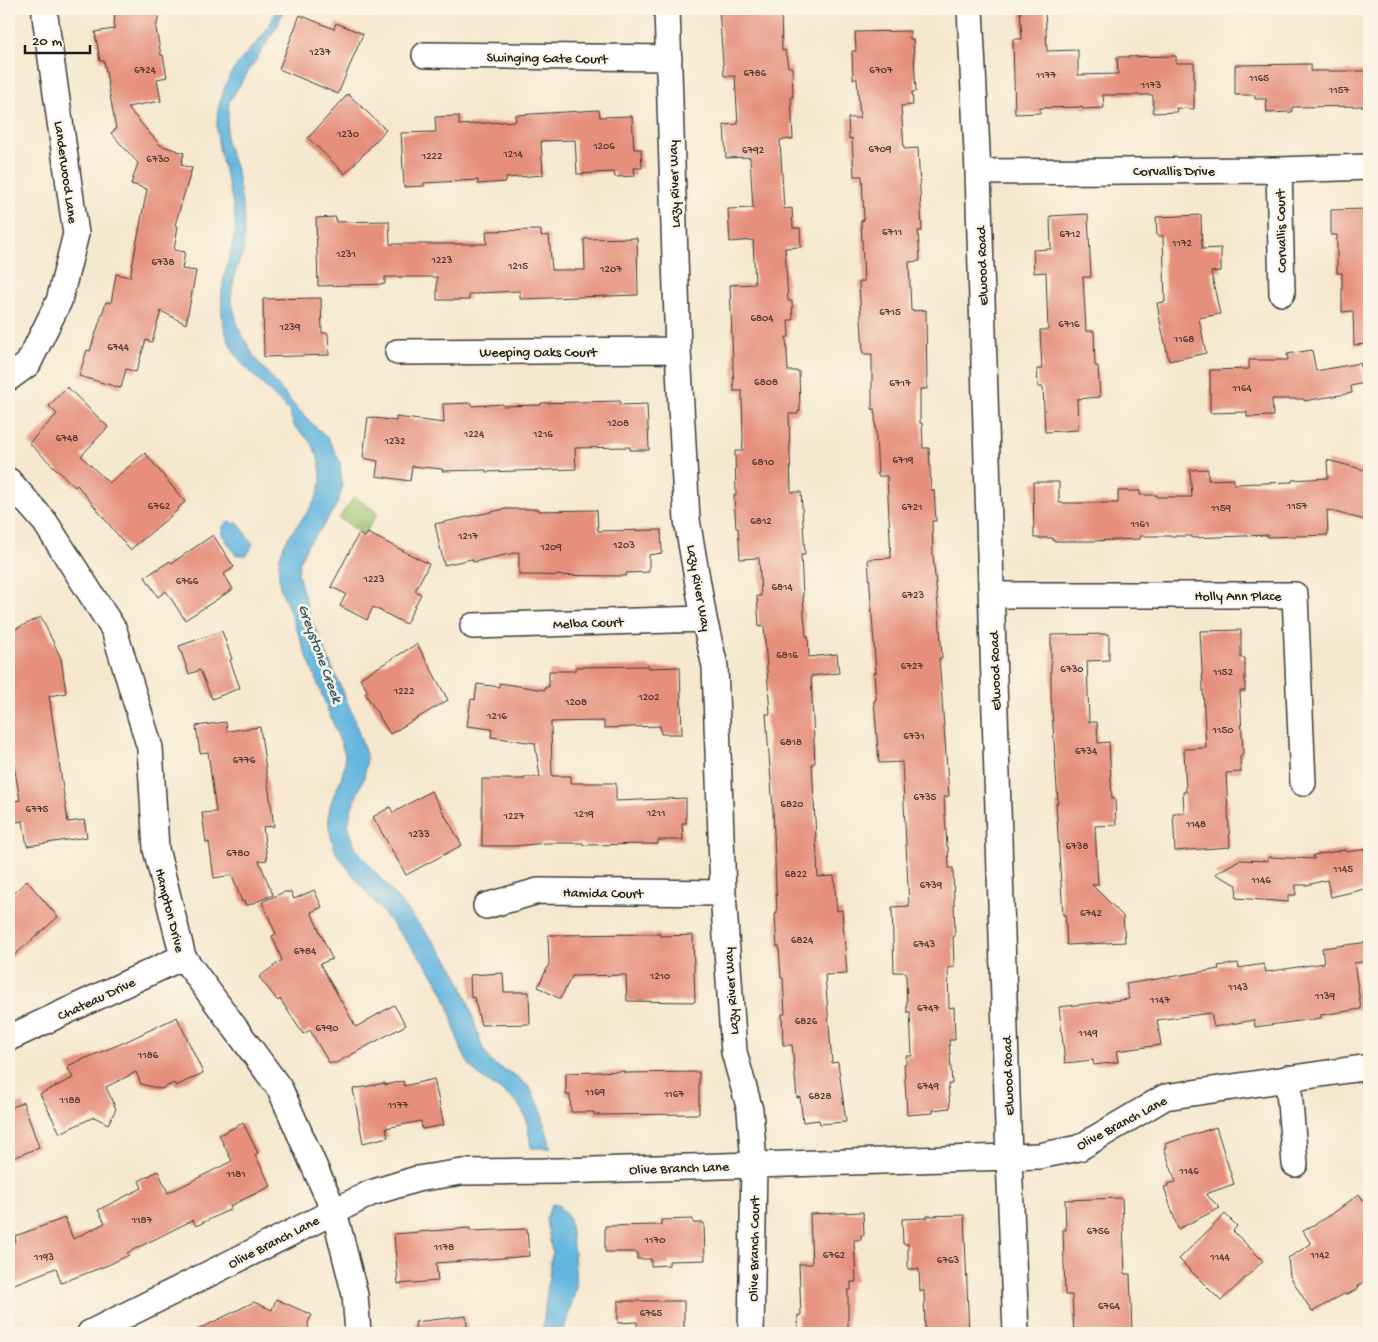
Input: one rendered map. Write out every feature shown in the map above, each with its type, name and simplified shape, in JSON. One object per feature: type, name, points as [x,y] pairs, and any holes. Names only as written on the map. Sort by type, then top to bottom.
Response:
[{"type":"street","name":"Landerwood Lane","points":[[9,378],[28,364],[59,300],[76,234],[45,9]]},
{"type":"street","name":"Lazy River Way","points":[[667,9],[678,350],[687,520],[704,618],[715,666],[723,893],[734,1052],[750,1110],[754,1164]]},
{"type":"street","name":"Elwood Road","points":[[970,9],[978,172],[1016,1333]]},
{"type":"street","name":"Swinging Gate Court","points":[[424,55],[669,58]]},
{"type":"street","name":"Corvallis Drive","points":[[978,172],[1279,170],[1369,167]]},
{"type":"street","name":"Corvallis Court","points":[[1279,170],[1282,293]]},
{"type":"street","name":"Weeping Oaks Court","points":[[398,352],[678,350]]},
{"type":"street","name":"Hampton Drive","points":[[9,481],[45,522],[114,630],[150,748],[156,849],[182,957],[280,1089],[334,1211],[355,1295],[358,1333]]},
{"type":"street","name":"Holly Ann Place","points":[[992,595],[1295,595],[1303,783]]},
{"type":"street","name":"Melba Court","points":[[473,626],[704,618]]},
{"type":"street","name":"Hamida Court","points":[[486,906],[538,891],[723,893]]},
{"type":"street","name":"Chateau Drive","points":[[9,1038],[182,957]]},
{"type":"street","name":"Olive Branch Lane","points":[[90,1333],[371,1193],[408,1182],[462,1172],[561,1171],[1039,1156],[1079,1148],[1165,1096],[1369,1067]]},
{"type":"street","points":[[1288,1078],[1295,1164]]},
{"type":"street","name":"Olive Branch Court","points":[[751,1333],[754,1164]]},
{"type":"green space","points":[[354,497],[378,513],[364,535],[339,518]]},
{"type":"water","name":"Greystone Creek","points":[[276,9],[283,9],[278,25],[229,102],[226,141],[237,173],[244,215],[244,249],[235,272],[231,298],[238,327],[254,357],[294,405],[329,440],[340,462],[342,489],[337,504],[323,526],[308,544],[300,560],[298,574],[310,616],[354,718],[367,758],[364,778],[352,807],[348,825],[356,849],[443,953],[456,973],[466,996],[483,1049],[492,1063],[516,1076],[530,1088],[540,1107],[551,1148],[531,1148],[525,1118],[518,1104],[482,1078],[471,1067],[457,1038],[449,1008],[437,981],[336,853],[331,836],[329,824],[330,806],[344,769],[345,754],[280,587],[279,573],[280,555],[287,539],[308,512],[319,492],[321,480],[319,463],[316,452],[308,439],[294,426],[288,410],[237,357],[226,335],[221,300],[224,276],[234,237],[235,221],[219,147],[217,117],[229,77],[268,28]]},
{"type":"water","points":[[229,521],[235,524],[238,522],[253,545],[250,547],[251,549],[247,555],[236,555],[221,533],[224,531],[222,527]]},
{"type":"water","points":[[557,1204],[569,1218],[576,1288],[563,1333],[542,1333],[552,1252],[546,1219],[551,1205]]},
{"type":"building","points":[[115,9],[160,9],[156,29],[167,77],[157,79],[161,101],[127,107],[160,145],[184,153],[181,165],[192,168],[175,225],[178,226],[174,250],[185,252],[182,269],[196,271],[186,324],[161,311],[152,342],[146,340],[136,372],[126,369],[121,388],[79,376],[87,350],[90,351],[106,302],[111,303],[116,274],[130,277],[147,189],[131,184],[138,163],[111,133],[116,129],[104,61],[100,61],[95,32],[114,29]]},
{"type":"building","points":[[719,9],[781,9],[782,51],[785,50],[788,67],[792,67],[793,139],[780,140],[784,209],[792,208],[793,228],[800,228],[801,247],[785,248],[788,301],[792,301],[793,320],[788,320],[789,337],[786,337],[788,371],[799,371],[800,411],[798,411],[798,414],[789,414],[791,492],[801,492],[805,555],[801,555],[804,615],[809,657],[837,654],[839,673],[811,676],[815,763],[812,763],[818,877],[834,876],[837,911],[842,910],[847,974],[825,975],[832,1063],[838,1062],[846,1122],[820,1124],[819,1120],[803,1122],[800,1097],[797,1098],[792,1045],[783,1045],[782,1014],[785,1014],[783,978],[781,978],[779,946],[777,947],[773,809],[766,714],[770,714],[764,626],[759,627],[757,596],[761,596],[759,558],[740,559],[734,495],[736,495],[735,451],[742,451],[743,440],[742,391],[734,391],[730,285],[755,284],[753,240],[730,242],[728,209],[753,208],[750,157],[726,158],[724,125],[738,124],[735,76],[724,76]]},
{"type":"building","points":[[1020,9],[1045,9],[1047,51],[1078,50],[1078,75],[1118,74],[1117,57],[1176,56],[1176,63],[1194,63],[1194,109],[1176,108],[1177,112],[1153,113],[1153,95],[1103,95],[1104,108],[1040,108],[1040,113],[1015,114],[1013,39],[1022,39]]},
{"type":"building","points":[[300,15],[334,29],[336,23],[363,34],[338,94],[279,69]]},
{"type":"building","points":[[910,31],[910,39],[913,39],[916,92],[912,92],[913,105],[901,106],[904,149],[918,148],[922,231],[918,231],[920,261],[909,262],[911,311],[926,310],[927,389],[920,389],[920,423],[922,423],[923,448],[929,448],[931,490],[934,490],[936,521],[932,521],[933,556],[940,627],[942,658],[939,658],[949,796],[944,797],[949,868],[953,868],[955,936],[953,937],[954,967],[948,968],[949,1008],[954,1007],[955,1040],[949,1040],[952,1084],[948,1084],[950,1108],[933,1110],[933,1113],[907,1115],[904,1064],[906,1064],[906,1056],[912,1056],[910,1012],[907,1012],[906,972],[894,972],[892,907],[909,906],[902,762],[879,763],[874,700],[876,700],[874,673],[876,673],[868,559],[891,558],[887,476],[878,476],[875,415],[874,409],[872,409],[872,354],[863,354],[859,282],[864,281],[861,221],[864,220],[862,176],[854,176],[852,138],[849,139],[848,118],[860,118],[857,79],[853,79],[852,51],[856,51],[855,32]]},
{"type":"building","points":[[1311,64],[1311,71],[1369,71],[1369,106],[1292,107],[1292,112],[1267,113],[1266,99],[1255,99],[1255,95],[1235,95],[1235,65]]},
{"type":"building","points":[[348,94],[386,130],[345,174],[308,138]]},
{"type":"building","points":[[599,110],[600,117],[632,116],[634,149],[641,149],[642,168],[634,168],[635,176],[615,177],[614,172],[577,174],[575,140],[541,141],[543,175],[506,178],[506,182],[478,184],[478,180],[424,183],[424,186],[404,187],[401,133],[436,132],[435,117],[459,116],[459,125],[516,121],[515,115]]},
{"type":"building","points":[[1369,209],[1369,344],[1354,345],[1353,311],[1342,312],[1342,273],[1337,273],[1337,235],[1331,235],[1331,210]]},
{"type":"building","points":[[1088,214],[1091,277],[1083,277],[1086,331],[1094,331],[1095,366],[1098,366],[1100,397],[1077,399],[1078,430],[1045,432],[1043,387],[1038,387],[1037,369],[1042,369],[1040,330],[1048,330],[1046,272],[1034,273],[1033,250],[1051,249],[1050,216]]},
{"type":"building","points":[[1201,215],[1202,249],[1221,248],[1221,271],[1211,272],[1220,314],[1199,318],[1206,353],[1169,361],[1157,303],[1165,302],[1163,236],[1157,236],[1156,217]]},
{"type":"building","points":[[336,217],[336,222],[389,221],[390,244],[487,244],[486,231],[541,230],[541,236],[549,235],[552,270],[585,270],[584,239],[637,238],[638,295],[520,299],[520,291],[469,294],[469,300],[437,300],[437,277],[385,277],[385,284],[318,286],[316,218]]},
{"type":"building","points":[[321,298],[322,333],[328,333],[329,355],[264,357],[263,299]]},
{"type":"building","points":[[1312,350],[1316,371],[1360,363],[1364,383],[1351,386],[1352,393],[1304,401],[1304,399],[1272,399],[1273,416],[1247,417],[1247,412],[1210,413],[1210,370],[1249,369],[1249,360],[1288,360],[1287,354]]},
{"type":"building","points":[[67,387],[108,427],[81,456],[109,483],[145,453],[185,502],[130,550],[77,485],[75,487],[29,443],[57,414],[49,406]]},
{"type":"building","points":[[620,401],[620,405],[647,404],[649,450],[630,450],[630,447],[575,448],[576,469],[486,472],[486,470],[442,471],[442,469],[412,466],[410,481],[376,476],[378,461],[363,458],[368,417],[396,421],[396,417],[444,423],[443,404],[472,403],[472,406],[503,404],[503,406]]},
{"type":"building","points":[[1327,460],[1369,471],[1369,521],[1327,510],[1328,535],[1192,538],[1192,536],[1140,536],[1140,539],[1093,541],[1053,541],[1053,538],[1034,538],[1033,482],[1059,482],[1059,503],[1118,503],[1118,491],[1140,491],[1140,495],[1157,495],[1157,497],[1192,497],[1190,470],[1208,469],[1208,480],[1234,479],[1234,484],[1292,482],[1292,480],[1328,478]]},
{"type":"building","points":[[505,509],[539,509],[539,511],[597,510],[598,531],[661,530],[662,553],[649,555],[649,572],[626,573],[626,576],[519,575],[519,552],[473,562],[472,559],[444,565],[435,524]]},
{"type":"building","points":[[359,533],[364,538],[368,533],[429,564],[415,591],[421,594],[406,624],[373,607],[367,620],[340,606],[346,594],[331,587]]},
{"type":"building","points":[[213,535],[234,567],[224,574],[233,589],[185,620],[166,591],[158,597],[145,577],[170,561],[172,563]]},
{"type":"building","points":[[41,617],[61,658],[66,693],[49,696],[68,822],[84,820],[87,837],[27,846],[23,821],[11,823],[9,807],[9,802],[20,800],[13,759],[9,759],[9,632]]},
{"type":"building","points":[[1241,630],[1241,658],[1245,658],[1245,691],[1240,691],[1243,755],[1240,756],[1241,772],[1226,773],[1230,847],[1175,851],[1173,813],[1184,813],[1183,792],[1186,792],[1184,749],[1206,748],[1200,631]]},
{"type":"building","points":[[222,631],[240,688],[212,699],[200,670],[189,674],[179,646]]},
{"type":"building","points":[[1109,634],[1109,660],[1087,661],[1089,722],[1097,722],[1098,743],[1109,742],[1112,799],[1115,799],[1116,825],[1095,826],[1098,885],[1092,885],[1123,916],[1125,942],[1067,945],[1065,915],[1063,915],[1056,803],[1058,803],[1051,696],[1051,635]]},
{"type":"building","points":[[417,644],[448,700],[390,734],[365,693],[368,692],[360,678]]},
{"type":"building","points":[[649,666],[649,668],[680,667],[682,734],[661,734],[660,726],[604,728],[604,721],[551,722],[552,776],[571,776],[571,783],[616,783],[616,801],[686,798],[686,823],[682,823],[683,840],[658,840],[658,844],[583,845],[583,843],[546,843],[515,846],[482,846],[482,779],[540,777],[535,743],[491,737],[492,729],[467,726],[471,699],[475,700],[477,684],[499,687],[499,683],[545,690],[545,687],[549,687],[549,671],[575,671],[575,667]]},
{"type":"building","points":[[226,722],[227,731],[260,727],[274,826],[263,827],[267,860],[259,861],[273,895],[246,906],[244,901],[242,902],[232,875],[214,878],[209,842],[206,843],[202,813],[216,812],[208,752],[200,753],[196,726]]},
{"type":"building","points":[[431,791],[462,845],[406,875],[373,817],[390,807],[393,813]]},
{"type":"building","points":[[1369,849],[1369,888],[1331,897],[1327,880],[1307,885],[1296,885],[1296,895],[1288,895],[1288,902],[1236,898],[1237,885],[1215,874],[1239,860],[1268,861],[1268,857],[1314,859],[1313,855],[1345,850],[1346,852]]},
{"type":"building","points":[[27,881],[58,917],[9,960],[9,897]]},
{"type":"building","points":[[314,890],[322,907],[311,912],[332,959],[320,964],[356,1027],[394,1005],[406,1025],[336,1063],[329,1063],[310,1030],[303,1034],[280,999],[278,1001],[259,977],[282,960],[272,936],[276,934],[262,902],[284,892],[291,892],[294,899]]},
{"type":"building","points":[[660,934],[660,936],[693,935],[695,1002],[627,1001],[626,975],[572,976],[560,999],[538,987],[549,964],[548,935]]},
{"type":"building","points":[[1369,942],[1369,961],[1354,963],[1361,1009],[1321,1015],[1321,1018],[1255,1027],[1254,1020],[1214,1027],[1211,1013],[1157,1020],[1161,1045],[1116,1051],[1118,1062],[1094,1065],[1093,1060],[1065,1063],[1059,1007],[1129,999],[1126,984],[1219,969],[1218,966],[1238,963],[1239,968],[1264,964],[1266,972],[1324,963],[1322,948]]},
{"type":"building","points":[[503,973],[504,992],[529,992],[530,1024],[481,1025],[474,997],[471,998],[470,975]]},
{"type":"building","points":[[177,1017],[203,1073],[176,1086],[174,1083],[161,1089],[141,1084],[136,1072],[106,1087],[116,1109],[108,1124],[94,1117],[60,1133],[40,1094],[73,1078],[67,1066],[125,1042]]},
{"type":"building","points":[[624,1071],[624,1073],[699,1072],[699,1114],[594,1115],[594,1112],[571,1112],[570,1095],[566,1095],[566,1073]]},
{"type":"building","points":[[434,1079],[444,1125],[422,1129],[421,1121],[386,1128],[388,1137],[363,1143],[353,1089],[403,1081],[404,1086]]},
{"type":"building","points":[[23,1102],[39,1147],[9,1160],[9,1109]]},
{"type":"building","points":[[243,1123],[258,1153],[255,1155],[271,1186],[230,1206],[231,1209],[196,1226],[193,1220],[127,1253],[129,1255],[61,1283],[56,1268],[9,1286],[9,1244],[16,1241],[15,1236],[65,1218],[73,1239],[105,1223],[98,1210],[142,1188],[139,1181],[158,1171],[168,1193],[232,1161],[219,1135]]},
{"type":"building","points":[[1216,1127],[1234,1184],[1206,1194],[1220,1208],[1178,1229],[1164,1187],[1168,1186],[1167,1184],[1176,1182],[1164,1148],[1166,1147],[1165,1144]]},
{"type":"building","points":[[1359,1194],[1369,1209],[1369,1279],[1359,1285],[1358,1289],[1344,1294],[1312,1312],[1290,1276],[1288,1258],[1311,1244],[1303,1231],[1331,1215]]},
{"type":"building","points":[[1122,1198],[1125,1274],[1130,1274],[1132,1333],[1074,1333],[1072,1295],[1065,1295],[1063,1230],[1066,1230],[1065,1200]]},
{"type":"building","points":[[863,1212],[864,1235],[861,1235],[861,1240],[854,1240],[856,1282],[851,1282],[851,1290],[848,1290],[848,1333],[798,1333],[798,1315],[801,1315],[799,1264],[812,1264],[810,1214]]},
{"type":"building","points":[[1225,1214],[1237,1226],[1233,1231],[1263,1261],[1221,1301],[1179,1259]]},
{"type":"building","points":[[964,1215],[969,1333],[925,1333],[924,1291],[920,1291],[919,1269],[908,1269],[908,1244],[903,1244],[902,1219]]},
{"type":"building","points":[[693,1219],[693,1223],[704,1223],[705,1260],[669,1261],[669,1265],[651,1266],[651,1259],[637,1259],[637,1252],[605,1252],[605,1226],[661,1225],[661,1220]]},
{"type":"building","points":[[470,1228],[470,1231],[527,1229],[529,1256],[436,1263],[438,1281],[398,1284],[394,1234]]},
{"type":"building","points":[[276,1299],[312,1315],[308,1322],[309,1333],[191,1333],[254,1302],[272,1310]]},
{"type":"building","points":[[618,1301],[684,1301],[684,1329],[675,1329],[675,1333],[637,1333],[637,1322],[618,1323]]},
{"type":"building","points":[[466,1316],[468,1333],[416,1333],[415,1322]]}]
